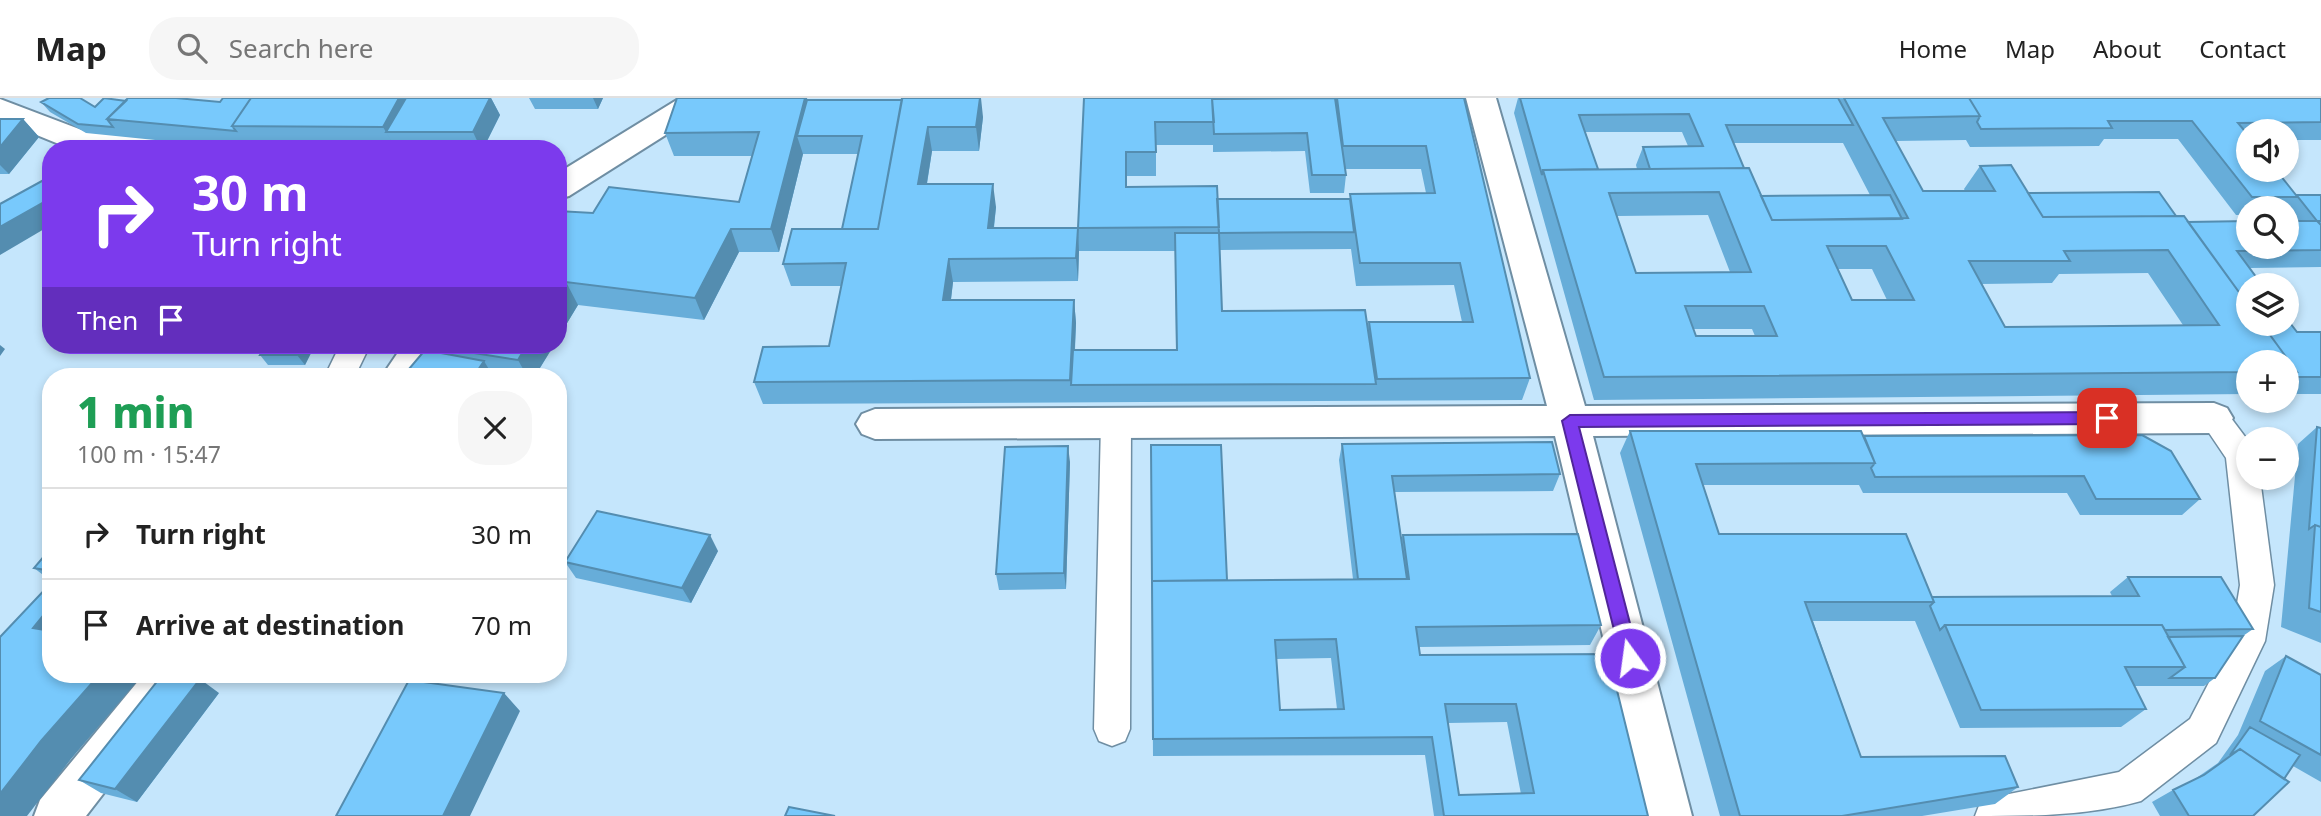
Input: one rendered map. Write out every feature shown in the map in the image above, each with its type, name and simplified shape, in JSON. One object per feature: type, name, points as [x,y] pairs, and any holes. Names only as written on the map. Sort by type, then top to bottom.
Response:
[{"type":"street","points":[[567,182],[702,98]]},
{"type":"street","points":[[1481,98],[1570,421],[1670,816]]},
{"type":"street","points":[[0,109],[78,140]]},
{"type":"street","points":[[874,424],[2214,418]]},
{"type":"street","points":[[57,816],[163,683]]},
{"type":"lane","points":[[1994,816],[2127,788],[2203,731],[2248,641],[2258,585],[2241,456],[2214,418]]},
{"type":"lane","points":[[1112,729],[1116,423]]},
{"type":"building","points":[[49,98],[80,98],[95,107],[104,98],[126,101],[107,119],[113,127],[78,124],[41,102]]},
{"type":"building","points":[[128,98],[220,102],[223,98],[251,98],[232,126],[236,131],[107,119]]},
{"type":"building","points":[[251,98],[399,98],[383,127],[232,126]]},
{"type":"building","points":[[406,98],[490,98],[473,132],[386,132]]},
{"type":"building","points":[[677,98],[805,98],[771,229],[731,229],[695,298],[567,282],[567,212],[593,213],[609,187],[739,202],[759,132],[665,133]]},
{"type":"building","points":[[902,98],[980,98],[976,127],[928,127],[918,184],[993,184],[988,228],[1078,228],[1076,258],[949,259],[943,300],[1074,300],[1070,380],[754,382],[763,347],[829,346],[846,263],[783,264],[792,229],[878,229]]},
{"type":"building","points":[[1084,98],[1212,98],[1214,122],[1155,122],[1156,152],[1126,152],[1126,187],[1217,186],[1219,227],[1078,228]]},
{"type":"building","points":[[1335,98],[1346,175],[1312,175],[1307,133],[1214,134],[1212,99]]},
{"type":"building","points":[[1337,98],[1464,98],[1530,378],[1377,379],[1369,322],[1473,322],[1460,263],[1360,263],[1350,194],[1435,193],[1426,146],[1343,146]]},
{"type":"building","points":[[1520,98],[1838,98],[1853,125],[1726,125],[1744,168],[1650,169],[1643,147],[1703,146],[1689,114],[1579,115],[1598,169],[1543,170],[1542,175]]},
{"type":"building","points":[[1844,98],[1969,98],[1980,116],[1883,118],[1923,191],[1995,191],[1980,166],[2011,165],[2043,217],[2184,216],[2236,288],[2236,336],[2271,336],[2281,350],[2236,350],[2236,372],[1604,377],[1543,170],[1749,168],[1772,220],[1908,218]],"holes":[[[1719,192],[1751,272],[1636,273],[1609,193]],[[1827,246],[1886,246],[1914,300],[1852,300]],[[2168,250],[2219,325],[2005,327],[1969,261],[2070,261],[2064,251]],[[1685,306],[1764,306],[1777,336],[1696,336]]]},
{"type":"building","points":[[1969,98],[2321,98],[2321,122],[2299,122],[2299,119],[2236,119],[2236,177],[2192,121],[2108,121],[2112,128],[1981,129],[1977,122],[1980,116]]},
{"type":"building","points":[[807,100],[902,100],[878,229],[842,229],[862,136],[797,136]]},
{"type":"building","points":[[0,119],[23,119],[0,147]]},
{"type":"building","points":[[42,181],[42,203],[0,227],[0,204]]},
{"type":"building","points":[[2240,182],[2286,182],[2296,195],[2321,195],[2321,221],[2317,221],[2299,196],[2251,196]]},
{"type":"building","points":[[2159,192],[2176,216],[2043,217],[2028,193]]},
{"type":"building","points":[[1890,195],[1902,219],[1772,220],[1761,196]]},
{"type":"building","points":[[1217,199],[1350,199],[1354,232],[1219,233]]},
{"type":"building","points":[[2236,221],[2236,259],[2243,259],[2253,273],[2236,273],[2236,288],[2188,222]]},
{"type":"building","points":[[2299,221],[2317,221],[2321,225],[2321,250],[2299,250]]},
{"type":"building","points":[[1175,233],[1219,233],[1222,311],[1365,310],[1376,384],[1071,385],[1073,350],[1177,350]]},
{"type":"building","points":[[2299,332],[2321,332],[2321,377],[2299,377],[2299,350],[2281,350],[2271,336],[2299,336]]},
{"type":"building","points":[[261,354],[298,354],[297,355]]},
{"type":"building","points":[[422,354],[446,354],[484,361],[479,368],[410,368]]},
{"type":"building","points":[[480,354],[522,354],[518,360]]},
{"type":"building","points":[[2317,427],[2321,428],[2321,527],[2315,525],[2309,529]]},
{"type":"building","points":[[1630,431],[1861,431],[1875,463],[1696,464],[1719,534],[1906,534],[1934,602],[1805,602],[1861,757],[2005,756],[2018,787],[1842,816],[1740,816]]},
{"type":"building","points":[[2142,435],[2171,451],[2200,499],[2096,499],[2084,476],[1875,477],[1871,468],[1875,463],[1864,436]]},
{"type":"building","points":[[1552,442],[1560,474],[1392,476],[1407,579],[1358,579],[1342,444]]},
{"type":"building","points":[[1151,445],[1221,445],[1227,580],[1152,581]]},
{"type":"building","points":[[1068,446],[1064,573],[996,574],[1005,447]]},
{"type":"building","points":[[597,511],[710,535],[682,588],[567,562]]},
{"type":"building","points":[[2315,525],[2321,527],[2321,612],[2309,608]]},
{"type":"building","points":[[1578,534],[1601,625],[1416,627],[1420,655],[1608,654],[1648,816],[1444,816],[1432,737],[1153,739],[1152,581],[1409,579],[1403,535]],"holes":[[[1336,639],[1344,709],[1280,710],[1275,640]],[[1445,704],[1516,704],[1534,793],[1459,795]]]},
{"type":"building","points":[[42,559],[42,569],[34,568]]},
{"type":"building","points":[[2128,577],[2221,577],[2253,629],[2165,630],[2162,625],[1945,625],[1940,630],[1930,606],[1934,602],[1932,597],[2139,596]]},
{"type":"building","points":[[42,593],[42,617],[33,628],[42,630],[42,683],[92,683],[41,741],[0,794],[0,637]]},
{"type":"building","points":[[1945,625],[2162,625],[2185,667],[2125,667],[2146,709],[1981,710]]},
{"type":"building","points":[[2243,636],[2215,678],[2170,678],[2185,667],[2168,637]]},
{"type":"building","points":[[2286,656],[2321,675],[2321,755],[2260,721]]},
{"type":"building","points":[[156,683],[197,683],[115,789],[79,780]]},
{"type":"building","points":[[407,683],[431,683],[504,693],[443,816],[336,816]]},
{"type":"building","points":[[2250,727],[2300,755],[2284,779],[2240,749],[2230,755]]},
{"type":"building","points":[[2240,749],[2289,782],[2253,816],[2189,816],[2173,790],[2204,775]]},
{"type":"building","points":[[789,807],[835,816],[785,816]]},
{"type":"route","points":[[1630,658],[1570,421],[2107,418]]}]
